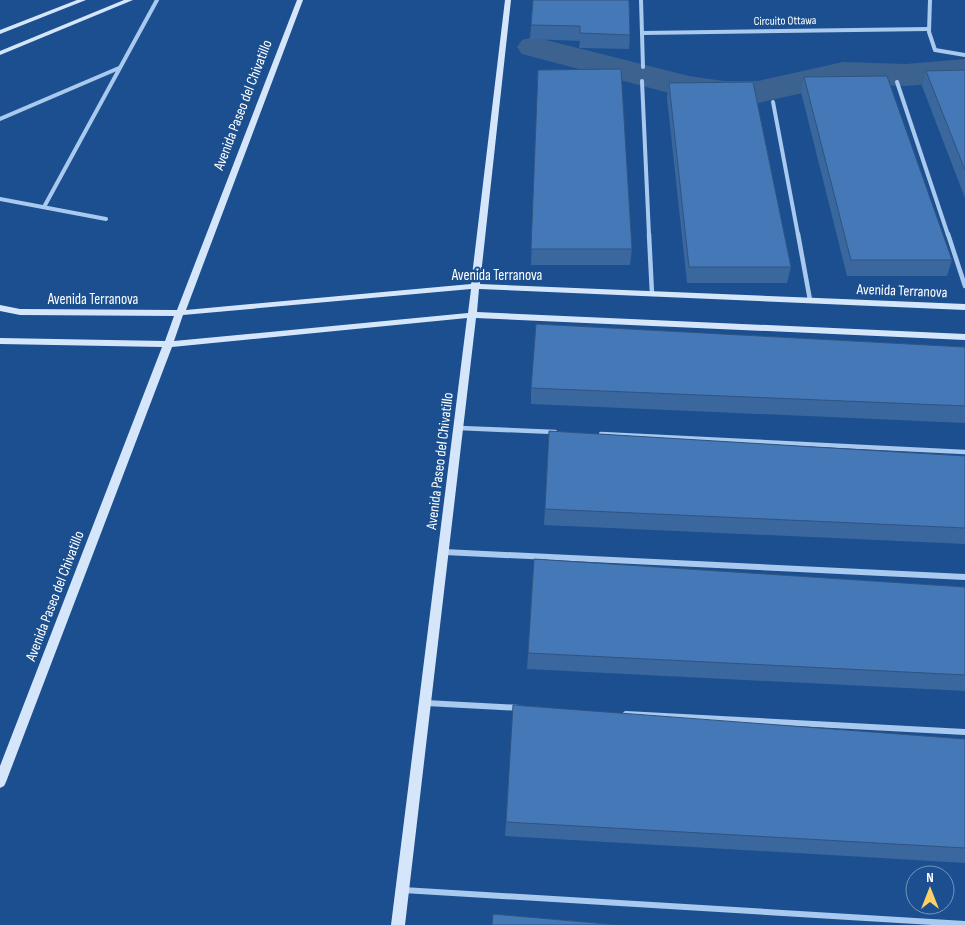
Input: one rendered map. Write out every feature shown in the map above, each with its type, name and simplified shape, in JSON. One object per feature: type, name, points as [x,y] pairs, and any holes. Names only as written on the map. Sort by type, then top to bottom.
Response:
[{"type":"street","points":[[0,32],[83,0]]},
{"type":"street","points":[[0,53],[130,0]]},
{"type":"street","points":[[44,207],[157,0]]},
{"type":"street","name":"Avenida Paseo del Chivatillo","points":[[0,782],[300,0]]},
{"type":"street","name":"Avenida Paseo del Chivatillo","points":[[398,925],[459,428],[508,0]]},
{"type":"street","points":[[641,0],[642,66]]},
{"type":"street","points":[[930,0],[929,29],[931,45],[934,50],[965,55]]},
{"type":"street","name":"Circuito Ottawa","points":[[642,33],[929,29]]},
{"type":"street","points":[[0,119],[120,68]]},
{"type":"street","points":[[642,81],[652,294]]},
{"type":"street","points":[[897,82],[965,286]]},
{"type":"street","points":[[774,102],[810,300]]},
{"type":"street","points":[[0,199],[106,219]]},
{"type":"street","name":"Avenida Terranova","points":[[0,308],[20,312],[180,313],[475,286],[965,307]]},
{"type":"street","points":[[0,341],[168,344],[472,316],[965,337]]},
{"type":"street","points":[[459,428],[558,432]]},
{"type":"street","points":[[598,434],[965,452]]},
{"type":"street","points":[[444,552],[965,578]]},
{"type":"street","points":[[426,702],[524,708]]},
{"type":"street","points":[[622,713],[965,732]]},
{"type":"street","points":[[402,890],[965,924]]},
{"type":"building","points":[[533,0],[629,0],[630,35],[580,33],[580,26],[531,25]]},
{"type":"building","points":[[621,69],[632,249],[531,249],[538,70]]},
{"type":"building","points":[[965,70],[965,170],[926,71]]},
{"type":"building","points":[[887,76],[952,260],[851,260],[804,77]]},
{"type":"building","points":[[753,82],[791,267],[689,267],[669,83]]},
{"type":"building","points":[[536,324],[965,347],[965,406],[531,388]]},
{"type":"building","points":[[549,431],[965,456],[965,528],[545,509]]},
{"type":"building","points":[[534,559],[965,587],[965,675],[528,653]]},
{"type":"building","points":[[513,705],[965,739],[965,848],[506,822]]},
{"type":"building","points":[[493,914],[619,925],[492,925]]},
{"type":"waterway","points":[[534,47],[688,87],[724,92],[758,92],[843,73],[906,75],[965,70]]}]
